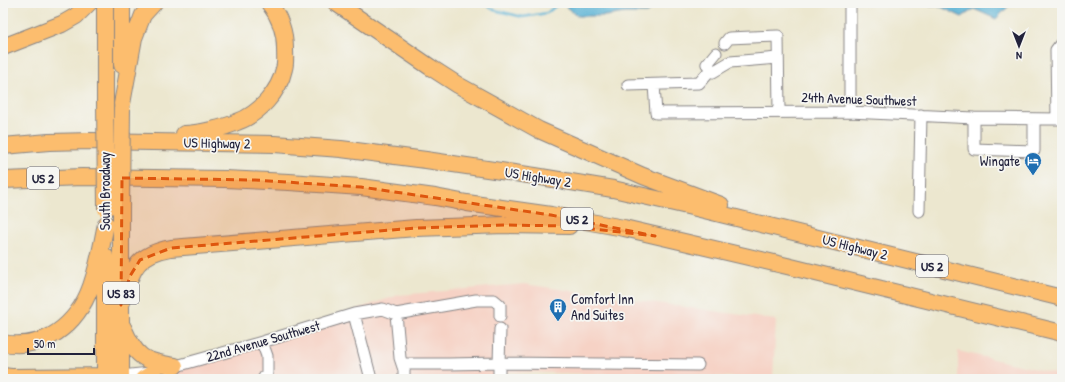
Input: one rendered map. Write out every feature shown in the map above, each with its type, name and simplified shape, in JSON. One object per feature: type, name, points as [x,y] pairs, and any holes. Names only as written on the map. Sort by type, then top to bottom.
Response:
[{"type":"highway","points":[[3,47],[62,24],[76,16],[88,3]]},
{"type":"highway","name":"South Broadway","points":[[105,3],[105,100],[111,214],[121,305],[121,378]]},
{"type":"highway","name":"South Broadway","points":[[105,378],[111,214],[122,106],[122,3]]},
{"type":"highway","points":[[122,106],[129,63],[136,33],[143,15],[154,3]]},
{"type":"highway","points":[[134,141],[162,135],[190,134],[224,127],[247,117],[265,102],[277,88],[282,78],[286,56],[284,34],[277,15],[269,3]]},
{"type":"highway","points":[[336,3],[452,81],[539,130],[643,176],[715,203],[766,219],[801,234]]},
{"type":"highway","name":"US Highway 2","points":[[3,146],[84,141],[274,144],[341,149],[426,160],[613,189],[1062,298]]},
{"type":"highway","points":[[3,192],[27,186],[55,184],[82,177]]},
{"type":"highway","name":"US 2","points":[[3,180],[82,177],[225,179],[361,187],[551,215],[624,228],[1062,333]]},
{"type":"highway","points":[[3,343],[25,344],[36,342],[60,330],[69,323],[79,311],[91,287],[111,214]]},
{"type":"highway","points":[[121,305],[130,276],[140,260],[155,252],[171,248],[416,228],[505,224],[567,226],[655,236]]},
{"type":"highway","points":[[1008,285],[1062,292]]},
{"type":"highway","points":[[121,324],[130,343],[146,360],[157,364],[175,366]]},
{"type":"highway","name":"22nd Avenue Southwest","points":[[3,376],[121,378]]},
{"type":"street","points":[[850,3],[850,112]]},
{"type":"street","points":[[725,43],[729,38],[778,36],[779,112]]},
{"type":"street","points":[[1060,119],[1056,50],[1062,42]]},
{"type":"street","points":[[716,54],[707,64],[713,72],[730,62],[778,58]]},
{"type":"street","points":[[628,85],[699,83],[711,69]]},
{"type":"street","name":"24th Avenue Southwest","points":[[654,84],[656,113],[850,112],[974,118],[1060,119]]},
{"type":"street","points":[[919,211],[920,115]]},
{"type":"street","points":[[974,118],[974,149],[1034,151],[1034,119]]},
{"type":"street","points":[[404,379],[404,370],[400,358],[396,314],[476,300],[494,300],[500,305],[500,316]]},
{"type":"street","name":"22nd Avenue Southwest","points":[[121,378],[148,376],[175,366],[262,342],[354,314],[383,309],[396,314]]},
{"type":"street","points":[[354,314],[371,379]]},
{"type":"street","points":[[499,379],[500,329]]},
{"type":"street","points":[[262,342],[267,356],[267,373],[263,379]]},
{"type":"street","points":[[402,364],[499,363],[698,366]]},
{"type":"highlighted area","points":[[122,178],[255,180],[361,187],[551,215],[655,236],[567,226],[505,225],[416,228],[171,248],[140,260],[130,276],[121,305]]},
{"type":"shaded area","points":[[524,284],[776,320],[773,378],[507,372],[506,379],[160,379],[172,372],[399,295]]},
{"type":"shaded area","points":[[958,351],[1062,375],[1062,379],[958,379]]},
{"type":"water","points":[[565,3],[657,3],[648,13],[578,16],[566,7]]},
{"type":"water","points":[[925,3],[1012,3],[996,19],[974,9],[962,17],[939,6],[926,5]]},
{"type":"waterway","points":[[483,3],[494,10],[523,17],[547,13],[559,3]]},
{"type":"place","name":"Wingate","points":[[1033,176]]},
{"type":"place","name":"Comfort Inn And Suites","points":[[558,322]]}]
